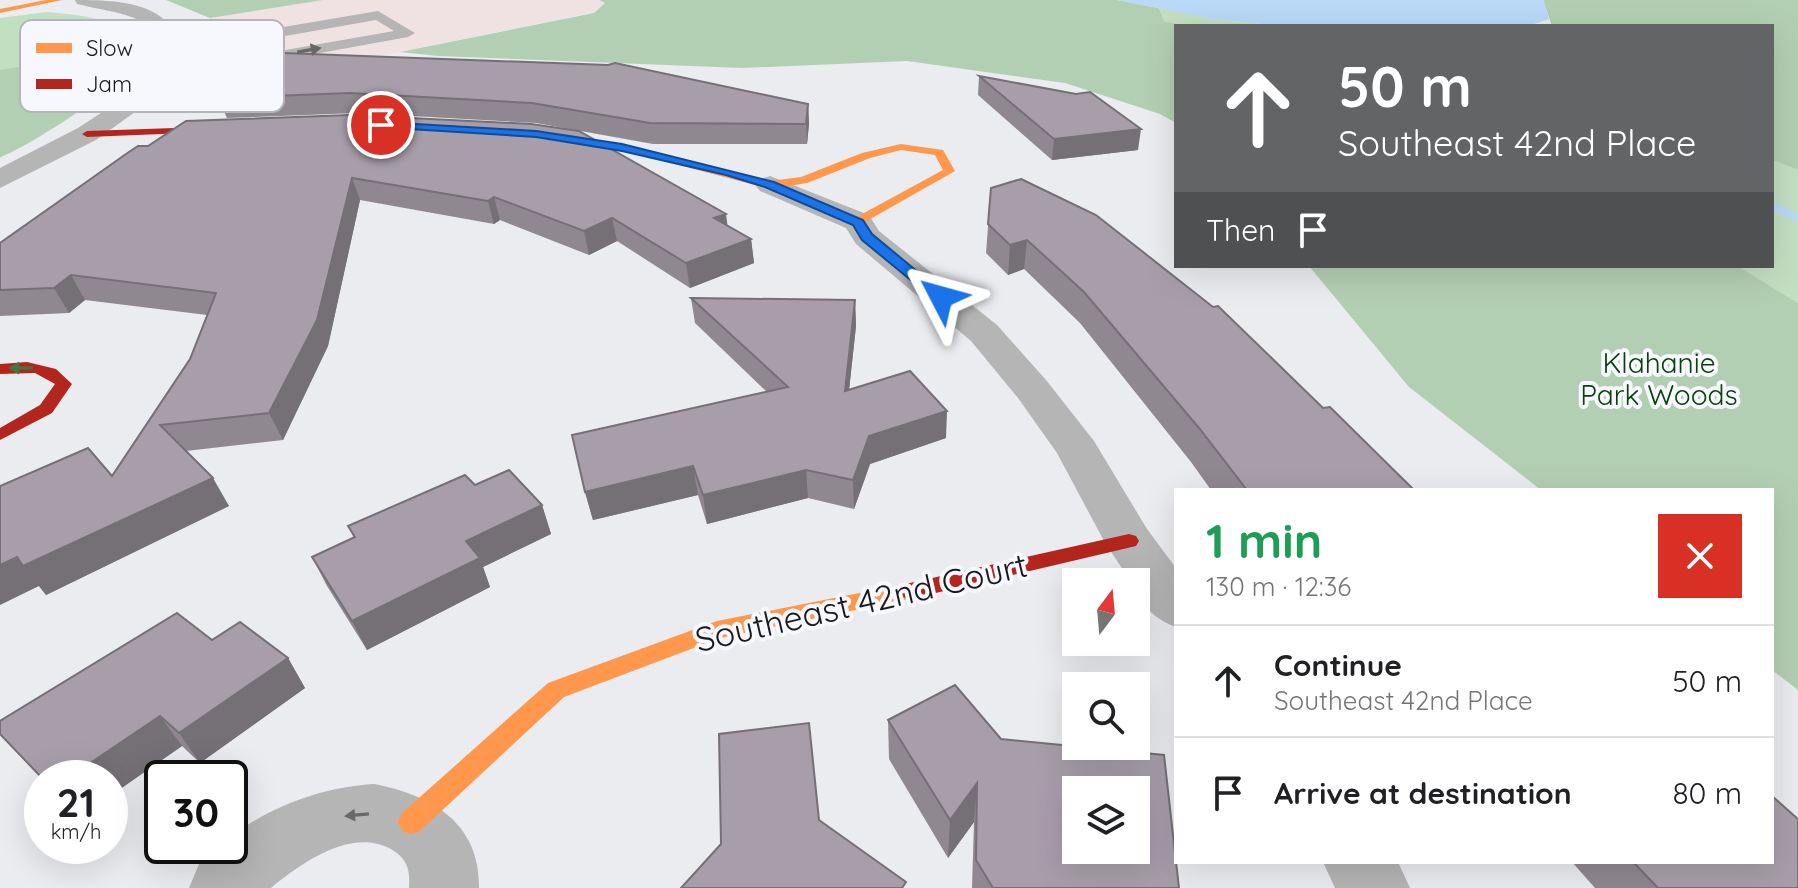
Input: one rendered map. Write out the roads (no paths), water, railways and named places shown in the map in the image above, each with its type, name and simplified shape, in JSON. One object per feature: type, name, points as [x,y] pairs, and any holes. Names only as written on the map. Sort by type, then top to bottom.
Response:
[{"type":"street","points":[[0,11],[58,0]]},
{"type":"street","points":[[84,0],[156,20]]},
{"type":"street","points":[[0,179],[87,134],[120,112]]},
{"type":"street","points":[[87,134],[245,128]]},
{"type":"street","points":[[522,133],[622,147],[770,185],[858,222],[867,237],[984,333],[1032,389],[1078,451],[1129,541],[1174,604]]},
{"type":"street","points":[[770,185],[803,180],[866,155],[901,147],[939,152],[949,171],[858,222]]},
{"type":"street","points":[[0,369],[45,368],[58,374],[64,384],[59,396],[45,410],[0,435]]},
{"type":"street","name":"Southeast 42nd Court","points":[[411,822],[556,690],[717,630],[954,582],[1129,541]]},
{"type":"street","points":[[224,888],[268,847],[306,827],[346,815],[381,813],[411,822],[434,843],[445,873],[444,888]]},
{"type":"street","points":[[1358,864],[1375,888]]},
{"type":"lane","points":[[284,31],[378,15],[408,33],[284,55]]},
{"type":"water","points":[[1117,0],[1543,0],[1549,19],[1534,24],[1263,24],[1212,19]]},
{"type":"waterway","points":[[1774,206],[1798,219]]},
{"type":"park label","name":"Klahanie Park Woods","points":[[1659,378]]}]
